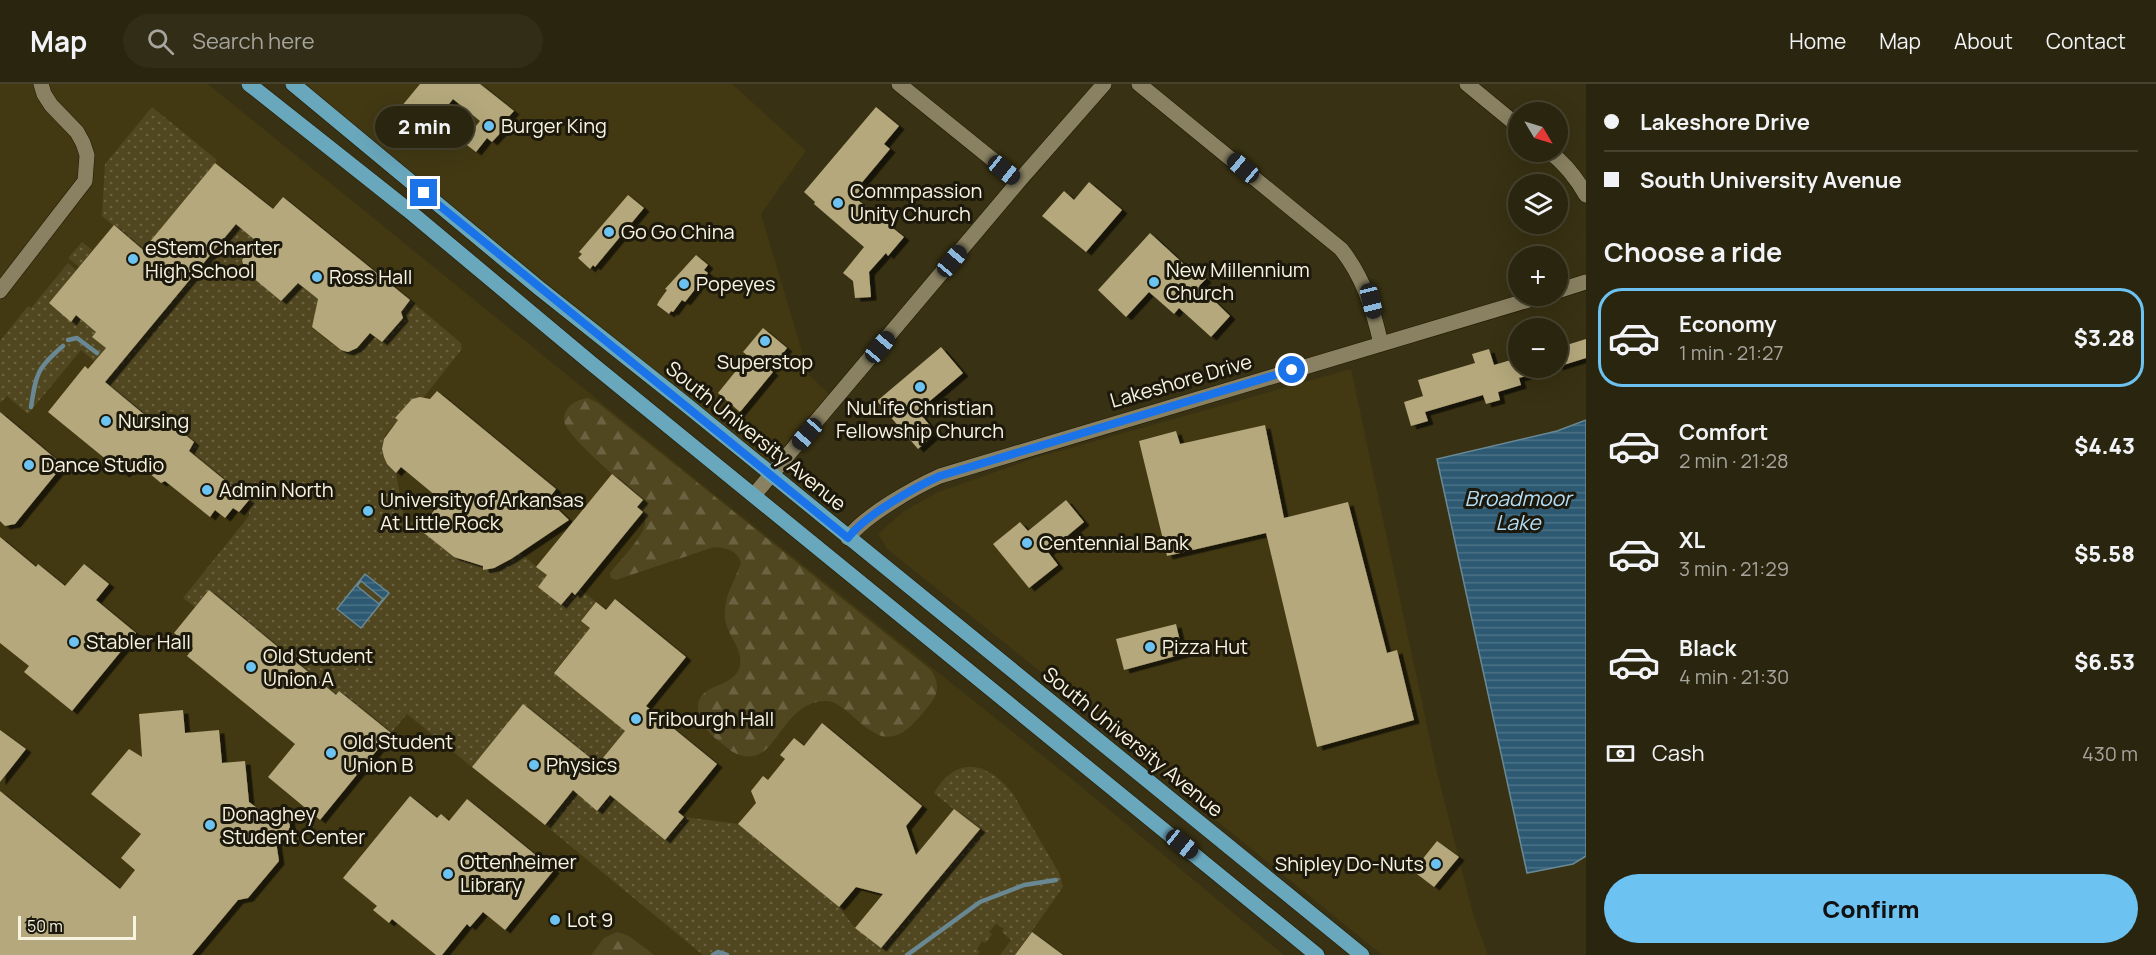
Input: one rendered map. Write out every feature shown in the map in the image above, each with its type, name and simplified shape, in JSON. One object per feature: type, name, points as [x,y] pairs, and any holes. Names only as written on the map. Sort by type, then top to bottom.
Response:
[{"type":"main road","points":[[249,84],[417,217],[591,363],[1317,955]]},
{"type":"main road","name":"South University Avenue","points":[[293,84],[539,288],[1362,955]]},
{"type":"street","points":[[0,291],[85,181],[87,161],[83,143],[77,132],[51,105],[41,84]]},
{"type":"street","points":[[898,84],[1019,181]]},
{"type":"street","points":[[754,495],[1019,181],[1104,84]]},
{"type":"street","points":[[1139,84],[1341,249],[1361,278],[1371,301],[1381,344]]},
{"type":"street","points":[[1467,84],[1508,118]]},
{"type":"street","points":[[1559,162],[1577,181],[1586,195]]},
{"type":"street","points":[[1568,288],[1586,282]]},
{"type":"street","name":"Lakeshore Drive","points":[[848,538],[864,523],[902,496],[940,476],[1508,306]]},
{"type":"shaded area","name":"University of Arkansas At Little Rock","points":[[0,84],[208,84],[703,485],[1072,779],[1284,955],[0,955]]},
{"type":"shaded area","points":[[292,84],[732,84],[806,151],[761,214],[809,375],[835,400],[771,475]]},
{"type":"shaded area","points":[[1351,369],[1436,768],[1473,914],[1488,955],[1382,955],[1158,773],[1110,727],[887,549],[878,534],[904,511],[938,492],[1035,458]]},
{"type":"green space","points":[[152,107],[217,160],[143,250],[102,216],[105,164]]},
{"type":"green space","points":[[238,222],[256,241],[242,260],[245,271],[281,300],[298,283],[318,299],[312,328],[340,349],[352,351],[358,348],[370,333],[382,342],[403,318],[401,312],[410,300],[461,343],[462,349],[423,398],[412,399],[396,418],[398,420],[385,435],[382,449],[387,464],[396,473],[404,516],[454,557],[473,564],[483,564],[483,570],[504,564],[520,553],[547,575],[538,587],[561,605],[572,592],[575,595],[580,589],[596,602],[581,621],[590,628],[554,672],[625,731],[606,754],[587,802],[597,811],[610,795],[665,840],[684,817],[738,824],[839,907],[855,928],[881,948],[979,830],[934,793],[953,772],[973,767],[983,769],[1003,783],[1013,794],[1059,873],[1063,887],[1015,955],[1000,955],[1011,940],[1002,932],[1004,929],[996,924],[989,932],[992,934],[986,943],[982,941],[977,949],[980,952],[977,955],[703,955],[545,825],[595,762],[523,705],[472,767],[407,714],[391,733],[339,691],[336,695],[209,591],[195,607],[183,598],[249,516],[249,500],[189,451],[194,442],[172,424],[164,430],[105,382]]},
{"type":"green space","points":[[82,242],[92,250],[79,267],[68,258]]},
{"type":"green space","points":[[68,263],[76,270],[49,303],[71,321],[102,284],[96,332],[92,337],[101,344],[105,339],[110,343],[95,362],[81,350],[28,414],[7,396],[0,403],[0,341],[28,306],[31,308]]},
{"type":"green space","points":[[588,398],[598,403],[931,670],[936,682],[936,695],[913,724],[899,734],[891,737],[882,736],[866,728],[837,704],[824,701],[800,710],[770,746],[754,756],[742,756],[735,753],[711,734],[700,719],[698,707],[704,693],[732,678],[740,665],[739,653],[726,624],[725,610],[741,562],[730,550],[714,547],[616,580],[611,578],[610,573],[643,529],[644,517],[637,507],[643,500],[599,462],[568,429],[564,416],[568,408],[579,400]]},
{"type":"green space","points":[[617,932],[629,936],[654,955],[591,955],[604,938]]},
{"type":"water","name":"Broadmoor Lake","points":[[1586,420],[1586,856],[1573,864],[1527,873],[1437,459],[1557,431]]},
{"type":"water","points":[[365,574],[389,593],[361,628],[337,609]],"holes":[[[361,581],[383,599],[379,604],[357,586]]]},
{"type":"building","points":[[420,84],[480,84],[514,111],[501,125],[505,128],[492,142],[487,138],[476,152],[463,142],[480,121],[453,99],[429,129],[401,107]]},
{"type":"building","name":"Commpassion Unity Church","points":[[876,107],[899,126],[884,144],[890,149],[859,186],[861,189],[854,197],[904,237],[888,256],[886,253],[869,272],[871,297],[855,298],[853,281],[843,273],[864,247],[814,204],[815,202],[804,192]]},
{"type":"building","points":[[215,163],[273,209],[283,197],[410,300],[401,312],[403,318],[382,342],[370,333],[357,348],[348,352],[341,350],[312,327],[318,299],[298,283],[281,301],[245,271],[242,260],[256,241],[236,224],[105,382],[164,431],[169,424],[172,424],[194,442],[189,451],[249,500],[239,512],[233,508],[225,518],[215,510],[210,517],[165,481],[161,483],[137,463],[124,474],[48,412],[85,366],[88,369],[106,348],[92,337],[96,332],[76,315],[71,322],[49,303],[114,225],[143,250]]},
{"type":"building","points":[[1089,182],[1122,210],[1086,252],[1042,216],[1064,191],[1074,200]]},
{"type":"building","name":"Go Go China","points":[[628,195],[644,208],[595,267],[593,265],[590,269],[578,258],[582,254],[579,252]]},
{"type":"building","name":"New Millennium Church","points":[[1150,233],[1186,266],[1188,263],[1206,279],[1199,286],[1230,316],[1211,337],[1179,308],[1174,314],[1149,292],[1126,317],[1098,290]]},
{"type":"building","name":"Popeyes","points":[[696,255],[708,265],[704,270],[708,273],[685,302],[682,300],[669,314],[657,305],[667,290],[665,289]]},
{"type":"building","points":[[763,328],[787,348],[770,370],[773,372],[740,412],[718,393],[748,356],[743,352]]},
{"type":"building","points":[[1586,339],[1586,358],[1568,364],[1568,345]]},
{"type":"building","name":"NuLife Christian Fellowship Church","points":[[941,347],[963,373],[918,411],[936,433],[918,449],[877,401]]},
{"type":"building","points":[[1489,349],[1494,365],[1508,361],[1508,378],[1519,378],[1521,385],[1498,392],[1500,400],[1486,404],[1483,395],[1425,412],[1428,421],[1411,426],[1404,402],[1423,396],[1418,380],[1475,363],[1472,354]]},
{"type":"building","points":[[437,391],[556,489],[548,500],[569,520],[494,568],[483,570],[483,566],[454,557],[419,529],[442,501],[401,467],[396,473],[384,457],[382,449],[384,439],[398,420],[395,418],[412,399],[420,397],[430,399]]},
{"type":"building","name":"Dance Studio","points":[[0,412],[57,460],[59,470],[15,524],[5,526],[0,521]]},
{"type":"building","points":[[1265,425],[1284,518],[1348,502],[1387,653],[1397,650],[1414,720],[1317,747],[1266,533],[1167,556],[1139,441],[1176,431],[1180,444]]},
{"type":"building","points":[[612,474],[643,500],[637,507],[643,512],[575,595],[572,592],[561,605],[538,587],[547,575],[536,567]]},
{"type":"building","name":"Centennial Bank","points":[[1066,500],[1084,522],[1048,552],[1058,565],[1029,588],[993,544],[1020,522],[1028,531]]},
{"type":"building","name":"Stabler Hall","points":[[0,537],[36,567],[38,564],[65,586],[84,564],[109,584],[96,600],[136,633],[72,711],[24,672],[29,666],[0,643]]},
{"type":"building","points":[[209,590],[336,695],[339,691],[391,733],[320,820],[268,777],[295,744],[187,656],[193,648],[174,633]]},
{"type":"building","name":"Fribourgh Hall","points":[[615,599],[686,657],[646,706],[717,764],[678,812],[684,817],[665,840],[610,795],[597,811],[573,790],[545,825],[472,767],[523,704],[598,764],[625,731],[554,673],[590,628],[581,621],[596,602],[606,610]]},
{"type":"building","name":"Pizza Hut","points":[[1176,624],[1183,654],[1124,670],[1116,639]]},
{"type":"building","name":"Donaghey Student Center","points":[[183,710],[185,733],[219,730],[222,763],[245,761],[249,802],[269,817],[289,815],[291,839],[276,841],[279,861],[248,898],[238,900],[192,955],[0,955],[0,791],[120,889],[135,870],[121,858],[141,834],[91,794],[129,749],[142,757],[139,714]]},
{"type":"building","points":[[822,723],[922,806],[906,826],[916,855],[954,809],[980,829],[881,948],[855,928],[883,894],[856,887],[839,907],[738,824],[756,803],[751,791],[763,776],[768,780],[785,759],[780,755],[794,738],[804,746]]},
{"type":"building","points":[[0,730],[26,749],[0,782]]},
{"type":"building","name":"Ottenheimer Library","points":[[410,796],[437,818],[441,814],[449,821],[467,799],[554,870],[505,930],[483,912],[470,927],[467,924],[442,955],[436,955],[392,919],[389,923],[373,910],[377,906],[343,878]]},
{"type":"building","name":"Shipley Do-Nuts","points":[[1437,841],[1459,857],[1434,887],[1413,871]]},
{"type":"building","points":[[1032,932],[1063,955],[1015,955]]},
{"type":"waterway","points":[[68,340],[77,338],[97,353]]},
{"type":"waterway","points":[[31,407],[39,372],[63,346]]},
{"type":"waterway","points":[[907,955],[980,902],[1024,885],[1056,880]]},
{"type":"waterway","points":[[713,955],[718,952],[727,955]]},
{"type":"place","name":"Burger King","points":[[489,126]]},
{"type":"place","name":"Commpassion Unity Church","points":[[838,203]]},
{"type":"place","name":"Go Go China","points":[[609,232]]},
{"type":"place","name":"eStem Charter High School","points":[[133,259]]},
{"type":"place","name":"Ross Hall","points":[[317,277]]},
{"type":"place","name":"New Millennium Church","points":[[1154,282]]},
{"type":"place","name":"Popeyes","points":[[684,284]]},
{"type":"place","name":"Superstop","points":[[765,341]]},
{"type":"place","name":"NuLife Christian Fellowship Church","points":[[920,387]]},
{"type":"place","name":"Nursing","points":[[106,421]]},
{"type":"place","name":"Dance Studio","points":[[29,465]]},
{"type":"place","name":"Admin North","points":[[207,490]]},
{"type":"place","name":"University of Arkansas At Little Rock","points":[[368,511]]},
{"type":"place","name":"Centennial Bank","points":[[1027,543]]},
{"type":"place","name":"Stabler Hall","points":[[74,642]]},
{"type":"place","name":"Pizza Hut","points":[[1150,647]]},
{"type":"place","name":"Old Student Union A","points":[[251,667]]},
{"type":"place","name":"Fribourgh Hall","points":[[636,719]]},
{"type":"place","name":"Old Student Union B","points":[[331,753]]},
{"type":"place","name":"Physics","points":[[534,765]]},
{"type":"place","name":"Donaghey Student Center","points":[[210,825]]},
{"type":"place","name":"Shipley Do-Nuts","points":[[1436,864]]},
{"type":"place","name":"Ottenheimer Library","points":[[448,874]]},
{"type":"place","name":"Lot 9","points":[[555,920]]},
{"type":"route","points":[[424,193],[848,538],[864,523],[902,496],[917,486],[940,476],[1292,370]]}]
